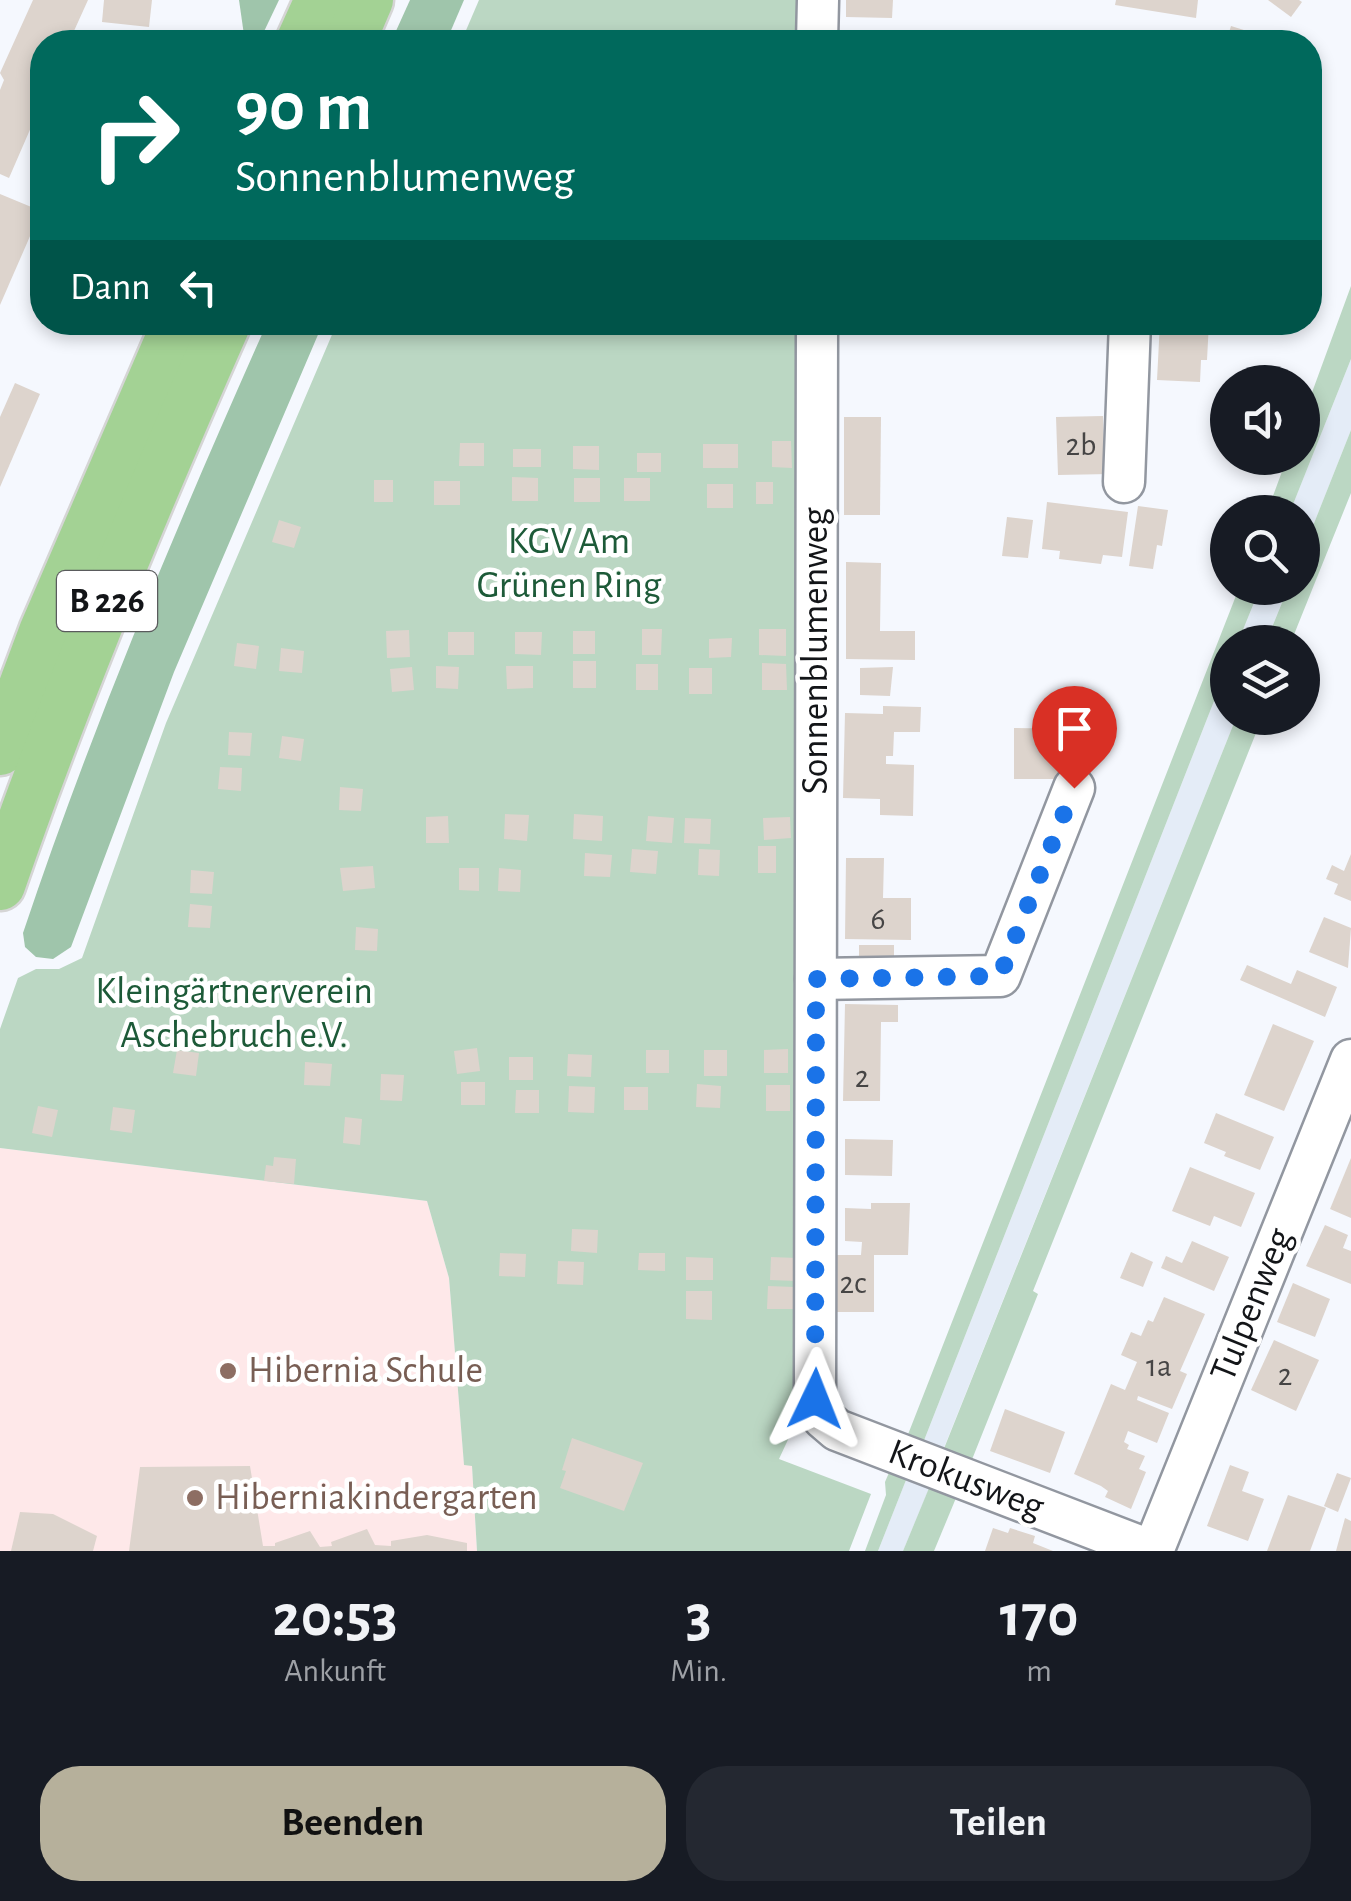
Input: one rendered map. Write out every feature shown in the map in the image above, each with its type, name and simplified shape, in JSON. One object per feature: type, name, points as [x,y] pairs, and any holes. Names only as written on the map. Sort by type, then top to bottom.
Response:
[{"type":"main road","points":[[306,30],[320,0]]},
{"type":"main road","points":[[355,30],[368,0]]},
{"type":"main road","name":"B 226","points":[[0,750],[44,632],[172,335]]},
{"type":"main road","name":"B 226","points":[[0,885],[154,484],[220,335]]},
{"type":"street","points":[[818,0],[818,30]]},
{"type":"street","name":"Sonnenblumenweg","points":[[817,335],[815,1399],[823,1418],[837,1430]]},
{"type":"street","points":[[1124,482],[1130,335]]},
{"type":"street","points":[[816,979],[1000,976],[1074,788]]},
{"type":"street","name":"Tulpenweg","points":[[1153,1551],[1351,1060]]},
{"type":"street","name":"Krokusweg","points":[[837,1430],[1153,1551]]},
{"type":"shaded area","points":[[1351,359],[1351,430],[1320,508],[1320,495],[1297,495],[1305,475],[1320,475],[1320,437]]},
{"type":"shaded area","points":[[1253,605],[1281,605],[1273,625],[1245,625]]},
{"type":"shaded area","points":[[1210,711],[1210,735],[1229,735],[943,1450],[923,1443]]},
{"type":"shaded area","name":"Hibernia Schule","points":[[0,1148],[427,1201],[449,1278],[464,1464],[472,1465],[477,1551],[0,1551]]},
{"type":"shaded area","points":[[908,1475],[931,1484],[903,1551],[878,1551]]},
{"type":"green space","points":[[239,0],[279,0],[265,30],[243,30]]},
{"type":"green space","points":[[410,0],[464,0],[451,30],[396,30]]},
{"type":"green space","points":[[479,0],[809,0],[809,30],[466,30]]},
{"type":"green space","points":[[1351,286],[1351,359],[1320,437],[1320,371]]},
{"type":"green space","points":[[262,335],[318,335],[174,672],[71,947],[53,959],[36,957],[25,947],[23,933],[78,778],[201,473]]},
{"type":"green space","name":"KGV Am Grünen Ring","points":[[332,335],[808,335],[806,1401],[779,1459],[871,1494],[849,1551],[477,1551],[472,1466],[464,1465],[449,1278],[427,1201],[0,1148],[0,1029],[18,978],[36,969],[59,969],[82,958],[166,723]]},
{"type":"green space","points":[[1351,430],[1351,493],[1320,570],[1320,508]]},
{"type":"green space","points":[[1281,475],[1305,475],[1297,495],[1273,495]]},
{"type":"green space","points":[[1232,605],[1253,605],[1245,625],[1225,625]]},
{"type":"green space","points":[[1281,605],[1306,605],[1298,625],[1273,625]]},
{"type":"green space","points":[[1210,662],[1210,711],[923,1443],[907,1437]]},
{"type":"green space","points":[[1229,735],[1255,735],[1033,1291],[1038,1294],[971,1462],[943,1451]]},
{"type":"green space","points":[[891,1468],[908,1475],[878,1551],[865,1551],[886,1495],[885,1482]]},
{"type":"green space","points":[[929,1488],[956,1498],[934,1551],[903,1551]]},
{"type":"building","points":[[33,0],[88,0],[74,30],[30,30],[30,130],[9,178],[0,174],[0,90],[4,80],[0,73]]},
{"type":"building","points":[[104,0],[152,0],[149,27],[102,22]]},
{"type":"building","points":[[846,0],[893,0],[892,18],[846,17]]},
{"type":"building","points":[[1116,0],[1198,0],[1196,18],[1115,5]]},
{"type":"building","points":[[1268,0],[1299,0],[1302,2],[1291,17]]},
{"type":"building","points":[[0,194],[30,206],[30,236],[0,305]]},
{"type":"building","points":[[1159,335],[1208,335],[1207,360],[1201,360],[1200,382],[1157,380]]},
{"type":"building","points":[[15,383],[40,394],[0,487],[0,417]]},
{"type":"building","points":[[1103,416],[1104,453],[1109,452],[1110,474],[1058,475],[1056,417]]},
{"type":"building","points":[[844,417],[881,417],[880,515],[844,515]]},
{"type":"building","points":[[772,441],[791,441],[792,468],[772,467]]},
{"type":"building","points":[[460,443],[484,443],[484,466],[459,466]]},
{"type":"building","points":[[703,444],[738,444],[738,468],[703,468]]},
{"type":"building","points":[[573,446],[599,446],[599,470],[573,469]]},
{"type":"building","points":[[513,449],[541,449],[541,467],[513,467]]},
{"type":"building","points":[[637,453],[661,453],[661,472],[637,472]]},
{"type":"building","points":[[512,477],[538,478],[538,501],[512,501]]},
{"type":"building","points":[[574,478],[600,478],[600,502],[574,502]]},
{"type":"building","points":[[624,478],[650,478],[650,501],[624,501]]},
{"type":"building","points":[[374,480],[393,480],[393,502],[374,502]]},
{"type":"building","points":[[434,481],[460,481],[460,505],[434,505]]},
{"type":"building","points":[[756,482],[773,482],[773,504],[756,504]]},
{"type":"building","points":[[707,484],[733,484],[733,508],[707,508]]},
{"type":"building","points":[[1047,502],[1128,512],[1122,557],[1103,555],[1101,564],[1059,559],[1060,551],[1042,549]]},
{"type":"building","points":[[1138,506],[1168,510],[1162,546],[1157,545],[1153,569],[1129,566]]},
{"type":"building","points":[[1007,517],[1033,520],[1028,558],[1002,556]]},
{"type":"building","points":[[279,520],[301,527],[294,548],[272,542]]},
{"type":"building","points":[[846,562],[881,563],[880,631],[915,631],[915,660],[846,659]]},
{"type":"building","points":[[642,629],[662,629],[661,655],[642,655]]},
{"type":"building","points":[[759,629],[786,629],[786,656],[759,655]]},
{"type":"building","points":[[409,630],[410,657],[387,658],[386,631]]},
{"type":"building","points":[[573,631],[595,631],[595,654],[573,654]]},
{"type":"building","points":[[448,632],[474,632],[474,655],[448,655]]},
{"type":"building","points":[[515,632],[542,632],[541,655],[515,654]]},
{"type":"building","points":[[732,638],[731,657],[709,658],[709,639]]},
{"type":"building","points":[[237,643],[259,646],[256,669],[234,666]]},
{"type":"building","points":[[281,648],[304,651],[302,673],[279,671]]},
{"type":"building","points":[[573,661],[596,661],[596,688],[573,688]]},
{"type":"building","points":[[762,663],[786,664],[787,690],[762,690]]},
{"type":"building","points":[[636,664],[658,664],[658,690],[636,690]]},
{"type":"building","points":[[436,666],[459,667],[458,689],[436,688]]},
{"type":"building","points":[[506,666],[533,666],[533,688],[507,689]]},
{"type":"building","points":[[412,667],[414,690],[392,692],[390,669]]},
{"type":"building","points":[[893,667],[890,696],[860,695],[860,668]]},
{"type":"building","points":[[689,668],[712,668],[712,694],[689,694]]},
{"type":"building","points":[[1098,703],[1113,709],[1100,742],[1085,736]]},
{"type":"building","points":[[883,706],[921,707],[920,732],[894,732],[893,756],[886,756],[886,764],[914,765],[913,816],[880,815],[880,799],[843,798],[845,713],[883,714]]},
{"type":"building","points":[[1014,728],[1073,729],[1073,779],[1014,779]]},
{"type":"building","points":[[229,732],[252,733],[250,756],[228,755]]},
{"type":"building","points":[[282,736],[304,739],[301,761],[279,758]]},
{"type":"building","points":[[220,767],[242,768],[241,791],[218,789]]},
{"type":"building","points":[[340,787],[363,789],[361,811],[339,810]]},
{"type":"building","points":[[505,814],[529,815],[527,841],[504,839]]},
{"type":"building","points":[[574,814],[603,816],[602,841],[573,839]]},
{"type":"building","points":[[448,816],[449,843],[426,843],[426,817]]},
{"type":"building","points":[[648,816],[674,818],[672,843],[646,841]]},
{"type":"building","points":[[790,817],[791,838],[764,840],[763,818]]},
{"type":"building","points":[[685,818],[711,819],[710,844],[684,843]]},
{"type":"building","points":[[758,846],[776,846],[776,873],[758,873]]},
{"type":"building","points":[[632,849],[658,851],[656,874],[630,872]]},
{"type":"building","points":[[699,849],[720,850],[719,876],[698,875]]},
{"type":"building","points":[[585,853],[612,855],[610,877],[584,876]]},
{"type":"building","points":[[1351,854],[1351,901],[1334,894],[1338,884],[1326,879],[1332,865],[1344,871]]},
{"type":"building","points":[[846,858],[884,858],[883,898],[911,898],[911,940],[845,939]]},
{"type":"building","points":[[373,866],[375,888],[343,891],[340,868]]},
{"type":"building","points":[[459,868],[479,868],[479,891],[459,890]]},
{"type":"building","points":[[499,868],[521,870],[520,892],[498,891]]},
{"type":"building","points":[[191,870],[214,872],[212,894],[190,893]]},
{"type":"building","points":[[190,904],[212,906],[210,928],[188,927]]},
{"type":"building","points":[[1324,917],[1351,928],[1348,968],[1309,952]]},
{"type":"building","points":[[356,927],[378,929],[377,951],[355,950]]},
{"type":"building","points":[[859,945],[894,945],[894,970],[859,969]]},
{"type":"building","points":[[1247,965],[1291,984],[1297,970],[1337,987],[1325,1017],[1240,980]]},
{"type":"building","points":[[845,1004],[898,1005],[898,1022],[881,1022],[880,1101],[843,1101]]},
{"type":"building","points":[[1273,1024],[1314,1041],[1284,1111],[1244,1095]]},
{"type":"building","points":[[477,1048],[480,1071],[457,1074],[454,1051]]},
{"type":"building","points":[[788,1049],[788,1073],[764,1073],[764,1050]]},
{"type":"building","points":[[177,1050],[199,1053],[196,1076],[173,1073]]},
{"type":"building","points":[[646,1050],[669,1050],[669,1073],[646,1073]]},
{"type":"building","points":[[704,1050],[727,1050],[727,1076],[704,1076]]},
{"type":"building","points":[[568,1054],[592,1055],[591,1077],[567,1076]]},
{"type":"building","points":[[509,1057],[533,1057],[533,1080],[509,1080]]},
{"type":"building","points":[[305,1062],[332,1064],[330,1086],[304,1085]]},
{"type":"building","points":[[381,1074],[404,1075],[402,1101],[380,1100]]},
{"type":"building","points":[[461,1082],[485,1082],[485,1105],[461,1105]]},
{"type":"building","points":[[697,1084],[721,1086],[720,1108],[696,1107]]},
{"type":"building","points":[[766,1085],[790,1085],[790,1111],[766,1111]]},
{"type":"building","points":[[569,1086],[595,1087],[594,1113],[568,1112]]},
{"type":"building","points":[[624,1087],[648,1087],[648,1110],[624,1110]]},
{"type":"building","points":[[516,1090],[539,1090],[539,1113],[515,1113]]},
{"type":"building","points":[[38,1106],[58,1110],[52,1137],[32,1133]]},
{"type":"building","points":[[113,1107],[135,1110],[132,1133],[110,1130]]},
{"type":"building","points":[[1216,1113],[1274,1137],[1260,1170],[1224,1156],[1226,1152],[1204,1143]]},
{"type":"building","points":[[345,1117],[362,1119],[360,1145],[343,1143]]},
{"type":"building","points":[[845,1139],[893,1140],[892,1176],[845,1175]]},
{"type":"building","points":[[274,1157],[296,1159],[294,1184],[264,1181],[266,1165],[273,1166]]},
{"type":"building","points":[[1351,1158],[1351,1218],[1330,1209]]},
{"type":"building","points":[[1190,1167],[1255,1193],[1241,1227],[1214,1216],[1210,1226],[1172,1211]]},
{"type":"building","points":[[871,1203],[910,1203],[908,1255],[874,1255],[874,1312],[831,1312],[832,1255],[861,1255],[862,1242],[845,1241],[845,1208],[871,1209]]},
{"type":"building","points":[[1325,1225],[1348,1235],[1343,1248],[1351,1251],[1351,1284],[1306,1266]]},
{"type":"building","points":[[572,1229],[598,1230],[597,1253],[571,1251]]},
{"type":"building","points":[[1192,1241],[1229,1257],[1214,1291],[1161,1268],[1166,1256],[1182,1263]]},
{"type":"building","points":[[1131,1252],[1153,1262],[1143,1287],[1120,1278]]},
{"type":"building","points":[[500,1253],[526,1254],[525,1277],[499,1276]]},
{"type":"building","points":[[639,1253],[665,1253],[665,1271],[638,1270]]},
{"type":"building","points":[[686,1257],[713,1258],[713,1280],[686,1280]]},
{"type":"building","points":[[771,1257],[797,1258],[796,1281],[770,1280]]},
{"type":"building","points":[[558,1261],[584,1262],[583,1285],[557,1284]]},
{"type":"building","points":[[1293,1283],[1330,1299],[1315,1337],[1277,1322]]},
{"type":"building","points":[[768,1286],[794,1287],[794,1309],[767,1309]]},
{"type":"building","points":[[686,1291],[712,1291],[712,1320],[686,1319]]},
{"type":"building","points":[[1164,1297],[1205,1314],[1180,1371],[1187,1374],[1172,1409],[1138,1396],[1137,1400],[1169,1413],[1157,1443],[1128,1431],[1124,1442],[1129,1445],[1127,1449],[1145,1456],[1139,1469],[1146,1472],[1131,1509],[1105,1497],[1108,1491],[1101,1486],[1074,1474],[1111,1384],[1125,1390],[1137,1362],[1121,1355],[1131,1332],[1141,1336],[1148,1320],[1153,1322]]},
{"type":"building","points":[[1274,1340],[1319,1360],[1296,1411],[1251,1390]]},
{"type":"building","points":[[1005,1409],[1065,1432],[1050,1473],[990,1451]]},
{"type":"building","points":[[572,1438],[643,1463],[624,1511],[560,1488]]},
{"type":"building","points":[[1230,1465],[1249,1472],[1242,1491],[1264,1499],[1248,1541],[1207,1526]]},
{"type":"building","name":"Hiberniakindergarten","points":[[250,1466],[263,1546],[275,1546],[310,1531],[320,1547],[332,1546],[331,1542],[367,1529],[375,1545],[391,1546],[391,1541],[427,1535],[467,1543],[467,1551],[129,1551],[140,1467]]},
{"type":"building","points":[[1337,1473],[1351,1478],[1338,1512],[1324,1506]]},
{"type":"building","points":[[1288,1495],[1326,1508],[1310,1551],[1267,1551]]},
{"type":"building","points":[[20,1512],[53,1514],[97,1536],[93,1551],[11,1551]]},
{"type":"building","points":[[1345,1518],[1351,1521],[1351,1551],[1336,1551]]},
{"type":"building","points":[[993,1528],[1008,1533],[1010,1528],[1035,1536],[1033,1543],[1053,1551],[985,1551]]},
{"type":"place","name":"Hibernia Schule","points":[[228,1371]]},
{"type":"place","name":"Hiberniakindergarten","points":[[195,1498]]},
{"type":"route","points":[[815,1399],[816,979],[1000,976],[1074,788]]},
{"type":"park label","name":"Kleingärtnerverein Aschebruch e.V.","points":[[234,1014]]}]
